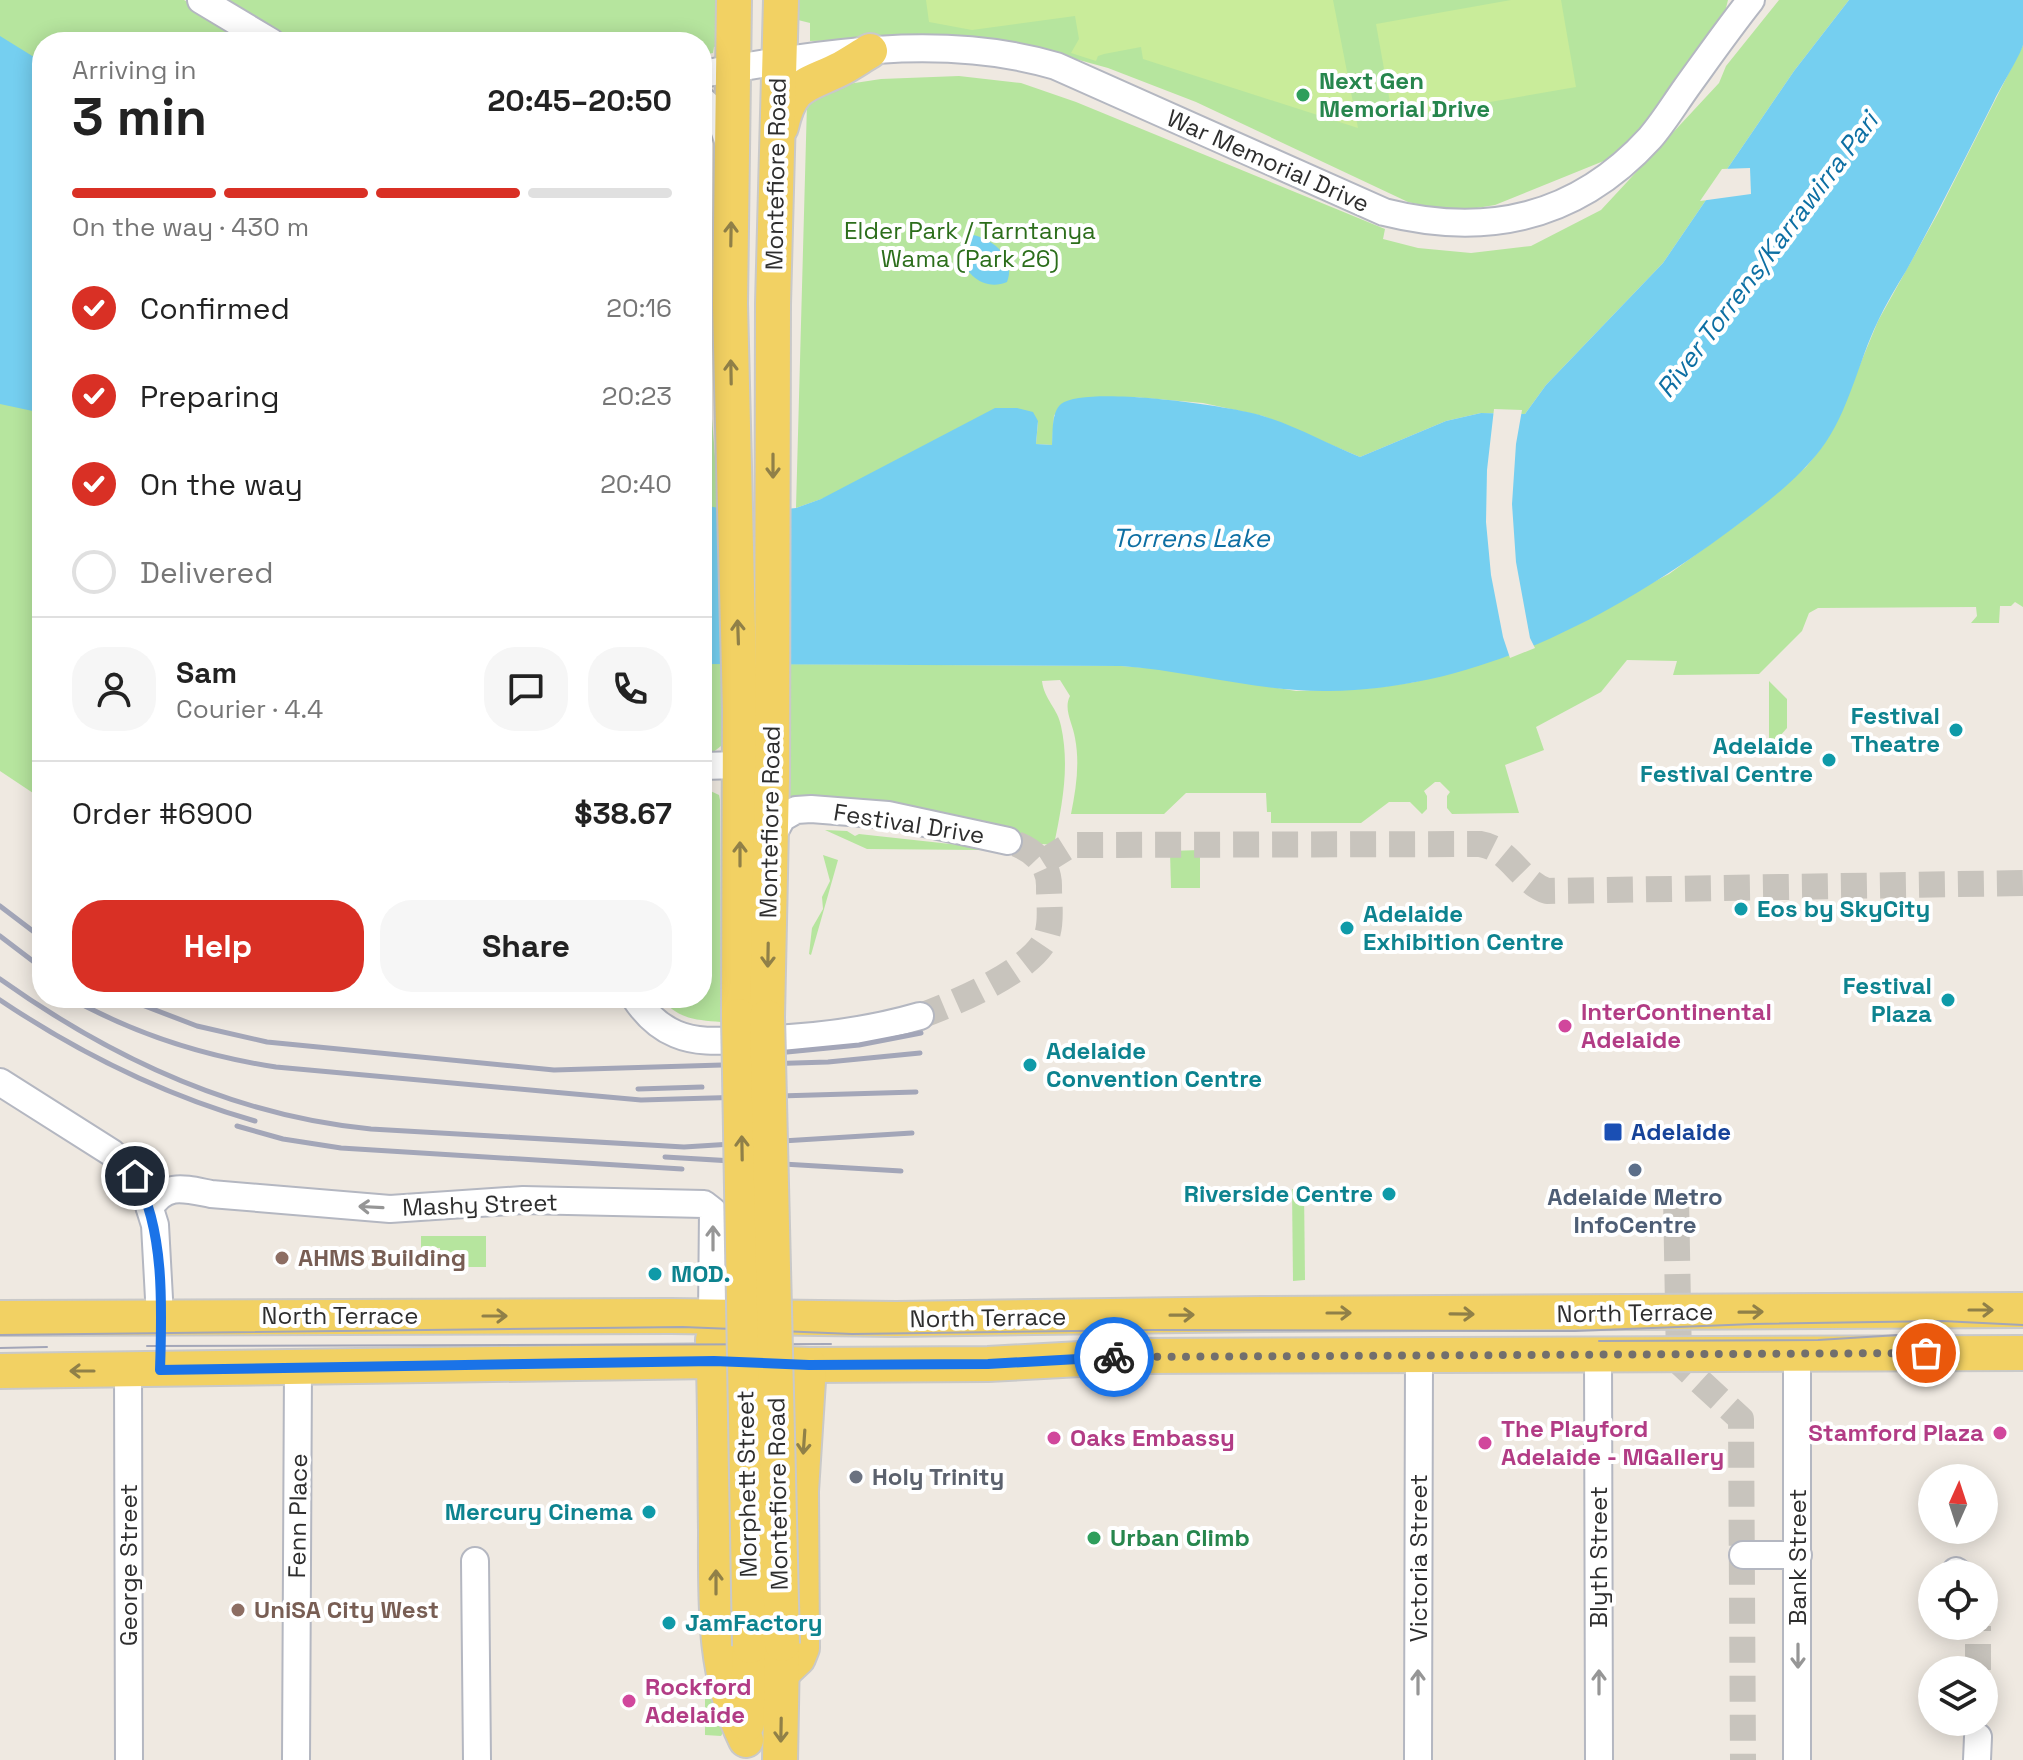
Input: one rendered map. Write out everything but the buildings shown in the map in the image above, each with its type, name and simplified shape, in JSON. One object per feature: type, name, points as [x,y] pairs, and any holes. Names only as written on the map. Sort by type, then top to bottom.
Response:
[{"type":"main road","name":"Montefiore Road","points":[[734,0],[717,71],[731,165],[730,304],[756,709],[772,779],[770,840],[753,1016]]},
{"type":"main road","name":"Montefiore Road","points":[[771,1655],[753,1016],[740,765],[756,709],[773,304],[781,0]]},
{"type":"main road","points":[[777,146],[785,108],[792,95],[816,77],[840,69],[870,51]]},
{"type":"main road","name":"North Terrace","points":[[0,1318],[712,1316],[880,1319],[2023,1310]]},
{"type":"main road","points":[[1419,1313],[1419,1355]]},
{"type":"main road","points":[[712,1316],[717,1632],[726,1688],[745,1750]]},
{"type":"main road","points":[[144,1370],[160,1317]]},
{"type":"main road","points":[[880,1319],[888,1342],[912,1364]]},
{"type":"main road","name":"North Terrace","points":[[0,1371],[714,1361],[809,1365],[1004,1364],[1136,1356],[2023,1353]]},
{"type":"main road","points":[[771,1655],[798,1658],[802,1648],[801,1491],[809,1365]]},
{"type":"main road","points":[[745,1750],[771,1655]]},
{"type":"main road","points":[[771,1655],[780,1760]]},
{"type":"street","points":[[201,0],[254,32]]},
{"type":"street","name":"War Memorial Drive","points":[[717,71],[870,51],[981,50],[1031,58],[1056,66],[1384,212],[1416,220],[1489,224],[1561,203],[1597,184],[1619,167],[1657,129],[1751,0]]},
{"type":"street","points":[[712,109],[720,117],[727,137],[731,165]]},
{"type":"street","points":[[712,766],[740,765]]},
{"type":"street","name":"Festival Drive","points":[[772,779],[784,799],[811,809]]},
{"type":"street","name":"Festival Drive","points":[[770,840],[782,818],[796,810],[811,809],[888,815],[1008,841]]},
{"type":"street","points":[[644,1008],[662,1027],[684,1037],[706,1041],[790,1040],[868,1029],[920,1016]]},
{"type":"street","points":[[0,1082],[112,1153],[135,1176],[150,1208],[157,1243],[160,1317]]},
{"type":"street","name":"Mashy Street","points":[[150,1208],[157,1196],[168,1190],[186,1189],[211,1194],[390,1209],[523,1200],[704,1204],[713,1211],[712,1316]]},
{"type":"street","name":"Blyth Street","points":[[1598,1354],[1599,1760]]},
{"type":"street","name":"Bank Street","points":[[1797,1354],[1797,1760]]},
{"type":"street","name":"Victoria Street","points":[[1418,1760],[1419,1355]]},
{"type":"street","name":"Fenn Place","points":[[296,1760],[298,1367]]},
{"type":"street","name":"George Street","points":[[129,1760],[144,1370]]},
{"type":"street","points":[[1743,1555],[1798,1555]]},
{"type":"street","points":[[475,1561],[477,1760]]},
{"type":"green space","points":[[0,0],[184,0],[239,32],[32,32],[32,792],[0,771]]},
{"type":"green space","points":[[225,0],[722,0],[721,46],[714,47],[712,53],[712,32],[277,32]]},
{"type":"green space","points":[[794,0],[1728,0],[1724,16],[1696,51],[1660,108],[1621,154],[1495,205],[1465,210],[1408,202],[1196,102],[1108,68],[1028,46],[959,37],[810,41],[810,23],[794,19]]},
{"type":"green space","name":"Next Gen Memorial Drive","points":[[926,0],[1333,0],[1358,128],[1143,59],[1141,47],[1104,54],[1098,56],[1096,61],[1071,53],[1079,39],[1075,16],[972,30],[929,22]]},
{"type":"green space","points":[[1511,0],[1561,0],[1576,87],[1393,119],[1376,24]]},
{"type":"green space","name":"Elder Park / Tarntanya Wama (Park 26)","points":[[1779,0],[1849,0],[1794,71],[1663,263],[1546,385],[1525,414],[1481,413],[1446,421],[1360,457],[1263,416],[1203,403],[1133,397],[1091,398],[1054,415],[1052,445],[1036,444],[1038,422],[796,508],[807,103],[835,86],[881,79],[959,76],[1021,83],[1076,102],[1385,229],[1383,239],[1418,248],[1471,253],[1531,246],[1601,210],[1719,83],[1726,66]]},
{"type":"green space","points":[[2023,45],[2023,607],[2015,602],[2011,606],[2000,606],[1999,623],[1971,623],[1977,616],[1976,607],[1818,608],[1809,613],[1802,631],[1759,674],[1673,675],[1677,661],[1627,660],[1601,692],[1536,727],[1544,750],[1505,765],[1519,813],[1452,814],[1447,808],[1450,792],[1440,782],[1435,782],[1424,791],[1427,809],[1422,814],[1410,802],[1389,802],[1361,823],[1271,823],[1266,793],[1186,793],[1164,814],[1071,814],[1077,757],[1068,711],[1070,696],[1060,680],[1042,681],[1059,720],[1064,741],[1065,771],[1054,845],[1008,841],[811,809],[784,799],[772,664],[1121,666],[1162,669],[1296,691],[1374,688],[1415,682],[1516,652],[1669,574],[1742,521],[1806,467],[1822,447],[1842,408],[1878,321],[1938,213]]},
{"type":"green space","points":[[712,418],[722,545],[721,746],[712,753]]},
{"type":"green space","points":[[1769,681],[1787,699],[1787,728],[1780,736],[1780,746],[1769,757]]},
{"type":"green space","points":[[712,792],[719,795],[720,800],[721,1022],[688,1017],[671,1008],[712,1008]]},
{"type":"green space","points":[[825,830],[847,831],[855,836],[978,847],[978,850],[867,849]]},
{"type":"green space","points":[[1200,850],[1200,888],[1171,888],[1170,851]]},
{"type":"green space","points":[[823,855],[838,860],[811,955],[812,928],[823,909],[822,897],[830,881]]},
{"type":"green space","points":[[1292,1189],[1304,1189],[1305,1280],[1293,1281]]},
{"type":"green space","points":[[421,1236],[486,1236],[486,1267],[441,1267],[440,1248],[421,1248]]},
{"type":"green space","points":[[708,1687],[724,1731],[721,1736],[705,1735],[705,1689]]},
{"type":"water","name":"Torrens Lake","points":[[1849,0],[2023,0],[2023,45],[2018,57],[1881,315],[1831,435],[1799,474],[1761,507],[1632,596],[1537,644],[1487,663],[1435,678],[1383,687],[1329,691],[1251,685],[1121,666],[712,664],[712,507],[747,513],[796,508],[821,499],[995,408],[1033,412],[1038,421],[1036,444],[1052,445],[1053,423],[1058,408],[1076,399],[1099,396],[1192,403],[1263,416],[1360,457],[1446,421],[1481,413],[1525,414],[1546,385],[1663,263],[1794,71]]},
{"type":"water","points":[[0,36],[32,56],[32,411],[0,404]]},
{"type":"water","points":[[974,235],[1002,252],[1009,265],[1007,282],[988,284],[967,269],[961,243]]},
{"type":"pier","points":[[1750,168],[1751,194],[1700,201],[1722,169]]},
{"type":"pier","points":[[1494,409],[1522,410],[1512,504],[1516,562],[1530,638],[1535,648],[1510,658],[1491,575],[1486,522],[1487,470]]},
{"type":"tunnel","points":[[920,1016],[971,995],[1009,974],[1038,950],[1046,938],[1050,913],[1046,871],[1038,857],[1008,841]]},
{"type":"tunnel","points":[[1043,862],[1070,845],[1480,844],[1499,852],[1529,880],[1547,891],[2023,883]]},
{"type":"tunnel","points":[[1676,1196],[1679,1362],[1741,1419],[1743,1760]]},
{"type":"tunnel","points":[[1978,1640],[1978,1656]]},
{"type":"tram line","points":[[0,1335],[683,1327],[852,1334],[1150,1330],[1575,1331],[1942,1321],[2023,1325]]},
{"type":"tram line","points":[[1599,1341],[1818,1340],[1931,1333]]},
{"type":"tram line","points":[[147,1346],[831,1344]]},
{"type":"tram line","points":[[0,1348],[47,1347]]},
{"type":"railway","points":[[0,906],[32,930]]},
{"type":"railway","points":[[0,936],[32,960]]},
{"type":"railway","points":[[0,979],[32,1001]]},
{"type":"railway","points":[[0,1000],[60,1038],[123,1071],[188,1099],[255,1121]]},
{"type":"railway","points":[[42,1008],[130,1058],[176,1079],[223,1097],[320,1122],[371,1129],[684,1147],[912,1133]]},
{"type":"railway","points":[[89,1008],[170,1042],[222,1057],[276,1067],[641,1100],[916,1092]]},
{"type":"railway","points":[[150,1008],[197,1026],[267,1042],[554,1070],[828,1062],[920,1053]]},
{"type":"railway","points":[[787,1052],[859,1045],[921,1033]]},
{"type":"railway","points":[[638,1089],[702,1087]]},
{"type":"railway","points":[[237,1126],[283,1139],[341,1148],[682,1169]]},
{"type":"railway","points":[[665,1157],[901,1171]]},
{"type":"way so far","points":[[1114,1357],[1926,1353]]},
{"type":"place","name":"Next Gen Memorial Drive","points":[[1303,95]]},
{"type":"place","name":"Festival Theatre","points":[[1956,730]]},
{"type":"place","name":"Adelaide Festival Centre","points":[[1829,760]]},
{"type":"place","name":"Eos by SkyCity","points":[[1741,909]]},
{"type":"place","name":"Adelaide Exhibition Centre","points":[[1347,928]]},
{"type":"place","name":"Festival Plaza","points":[[1948,1000]]},
{"type":"place","name":"InterContinental Adelaide","points":[[1565,1026]]},
{"type":"place","name":"Adelaide Convention Centre","points":[[1030,1065]]},
{"type":"place","name":"Adelaide","points":[[1613,1132]]},
{"type":"place","name":"Adelaide Metro InfoCentre","points":[[1635,1170]]},
{"type":"place","name":"Riverside Centre","points":[[1389,1194]]},
{"type":"place","name":"AHMS Building","points":[[282,1258]]},
{"type":"place","name":"MOD.","points":[[655,1274]]},
{"type":"place","name":"Stamford Plaza","points":[[2000,1433]]},
{"type":"place","name":"Oaks Embassy","points":[[1054,1438]]},
{"type":"place","name":"The Playford Adelaide - MGallery","points":[[1485,1443]]},
{"type":"place","name":"Holy Trinity","points":[[856,1477]]},
{"type":"place","name":"Mercury Cinema","points":[[649,1512]]},
{"type":"place","name":"Urban Climb","points":[[1094,1538]]},
{"type":"place","name":"UniSA City West","points":[[238,1610]]},
{"type":"place","name":"JamFactory","points":[[669,1623]]},
{"type":"place","name":"Rockford Adelaide","points":[[629,1701]]},
{"type":"route","points":[[135,1176],[145,1193],[155,1225],[160,1370],[565,1362],[988,1364],[1114,1357]]},
{"type":"water label","name":"River Torrens/Karrawirra Pari","points":[[1767,255]]}]
